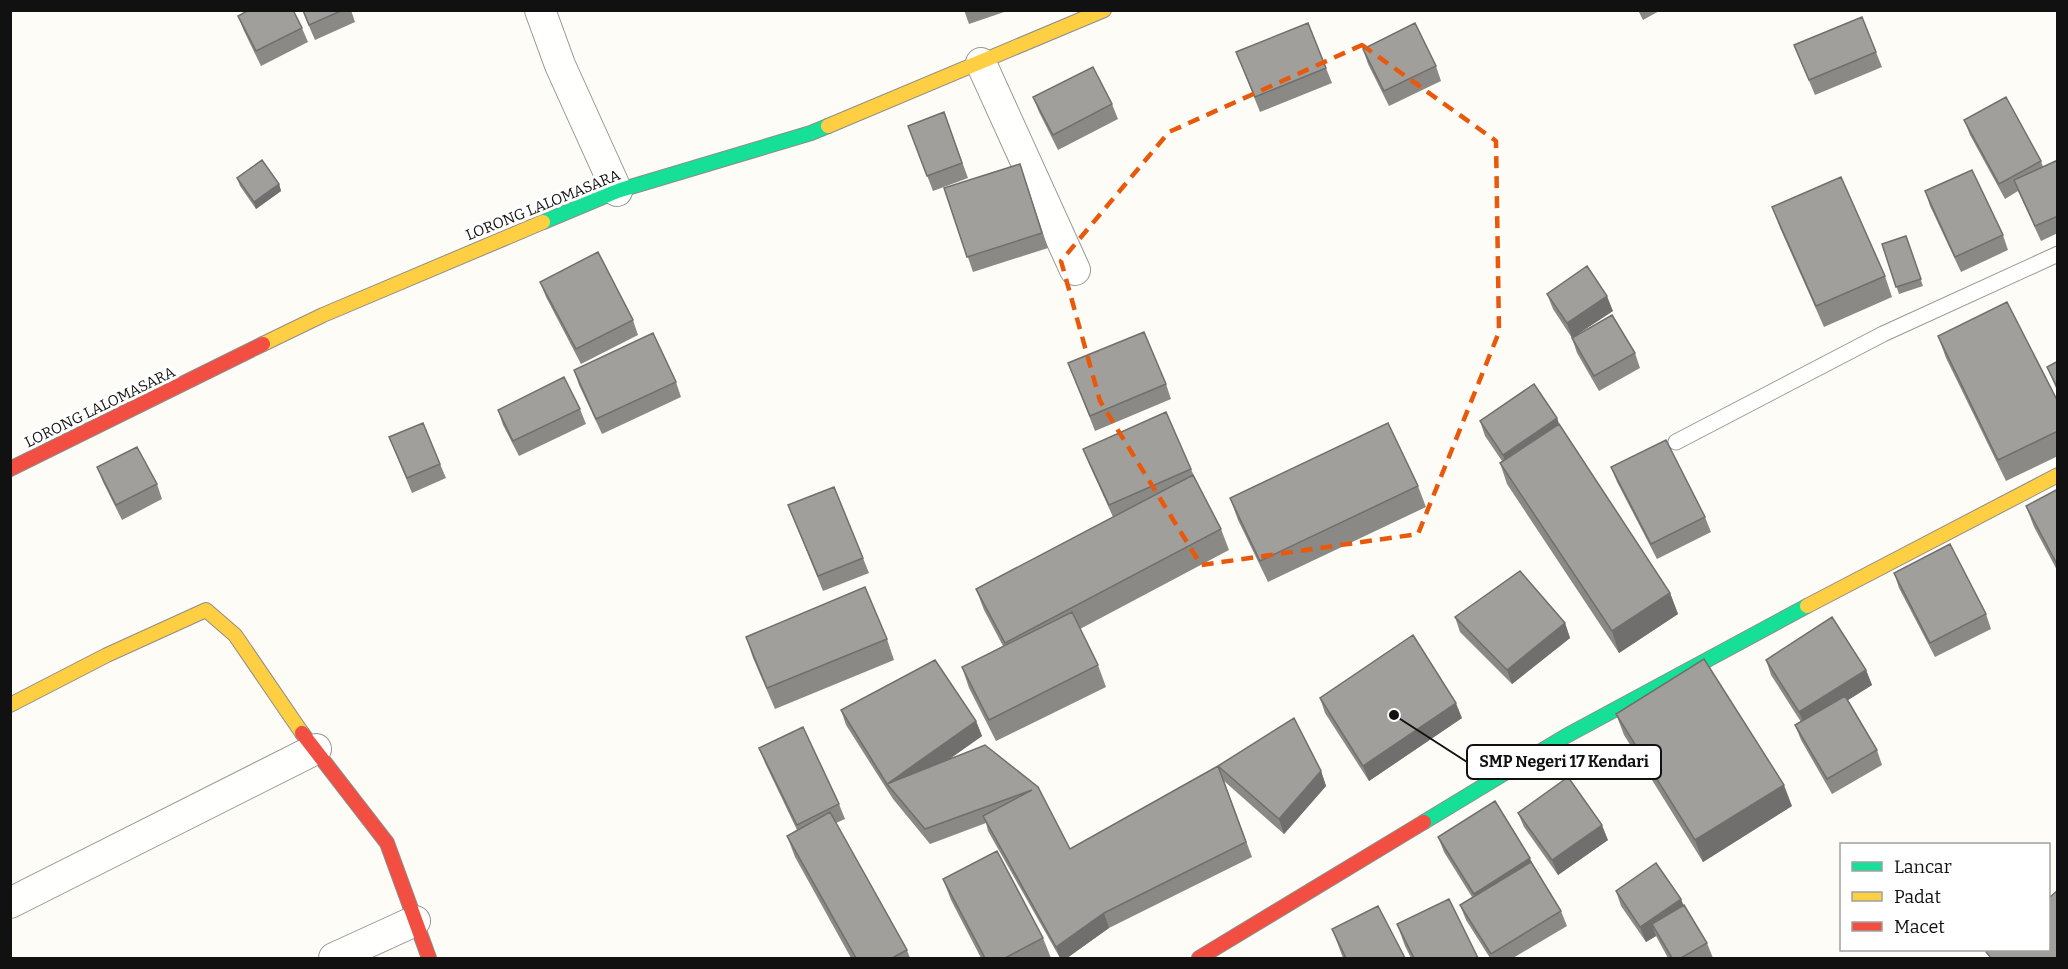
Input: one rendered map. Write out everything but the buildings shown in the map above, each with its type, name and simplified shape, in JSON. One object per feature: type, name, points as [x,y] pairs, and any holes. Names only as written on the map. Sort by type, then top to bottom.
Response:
[{"type":"street","points":[[540,10],[560,65],[616,191]]},
{"type":"street","name":"LORONG LALOMASARA","points":[[10,469],[323,315],[616,191],[811,133],[903,92],[981,63],[1104,10]]},
{"type":"street","points":[[981,63],[1075,270]]},
{"type":"street","points":[[1199,958],[1566,736],[1851,582],[2058,475]]},
{"type":"street","points":[[10,705],[206,610],[235,635],[291,718],[387,843],[429,958]]},
{"type":"street","points":[[10,903],[316,749]]},
{"type":"street","points":[[334,958],[415,921]]},
{"type":"lane","points":[[1676,442],[1883,334],[2058,254]]},
{"type":"highlighted area","points":[[1362,45],[1496,141],[1499,332],[1418,534],[1201,565],[1100,401],[1061,261],[1169,132]]},
{"type":"traffic: fast","points":[[543,222],[617,191],[828,126]]},
{"type":"traffic: fast","points":[[1424,822],[1566,736],[1807,606]]},
{"type":"traffic: slow","points":[[828,126],[1104,10]]},
{"type":"traffic: slow","points":[[263,344],[323,315],[543,222]]},
{"type":"traffic: slow","points":[[1807,606],[2058,475]]},
{"type":"traffic: slow","points":[[10,705],[107,655],[206,610],[235,635],[302,733]]},
{"type":"traffic: jam","points":[[10,469],[263,344]]},
{"type":"traffic: jam","points":[[302,733],[387,843],[429,958]]},
{"type":"traffic: jam","points":[[1199,958],[1424,822]]},
{"type":"place","name":"SMP Negeri 17 Kendari","points":[[1394,715]]}]
